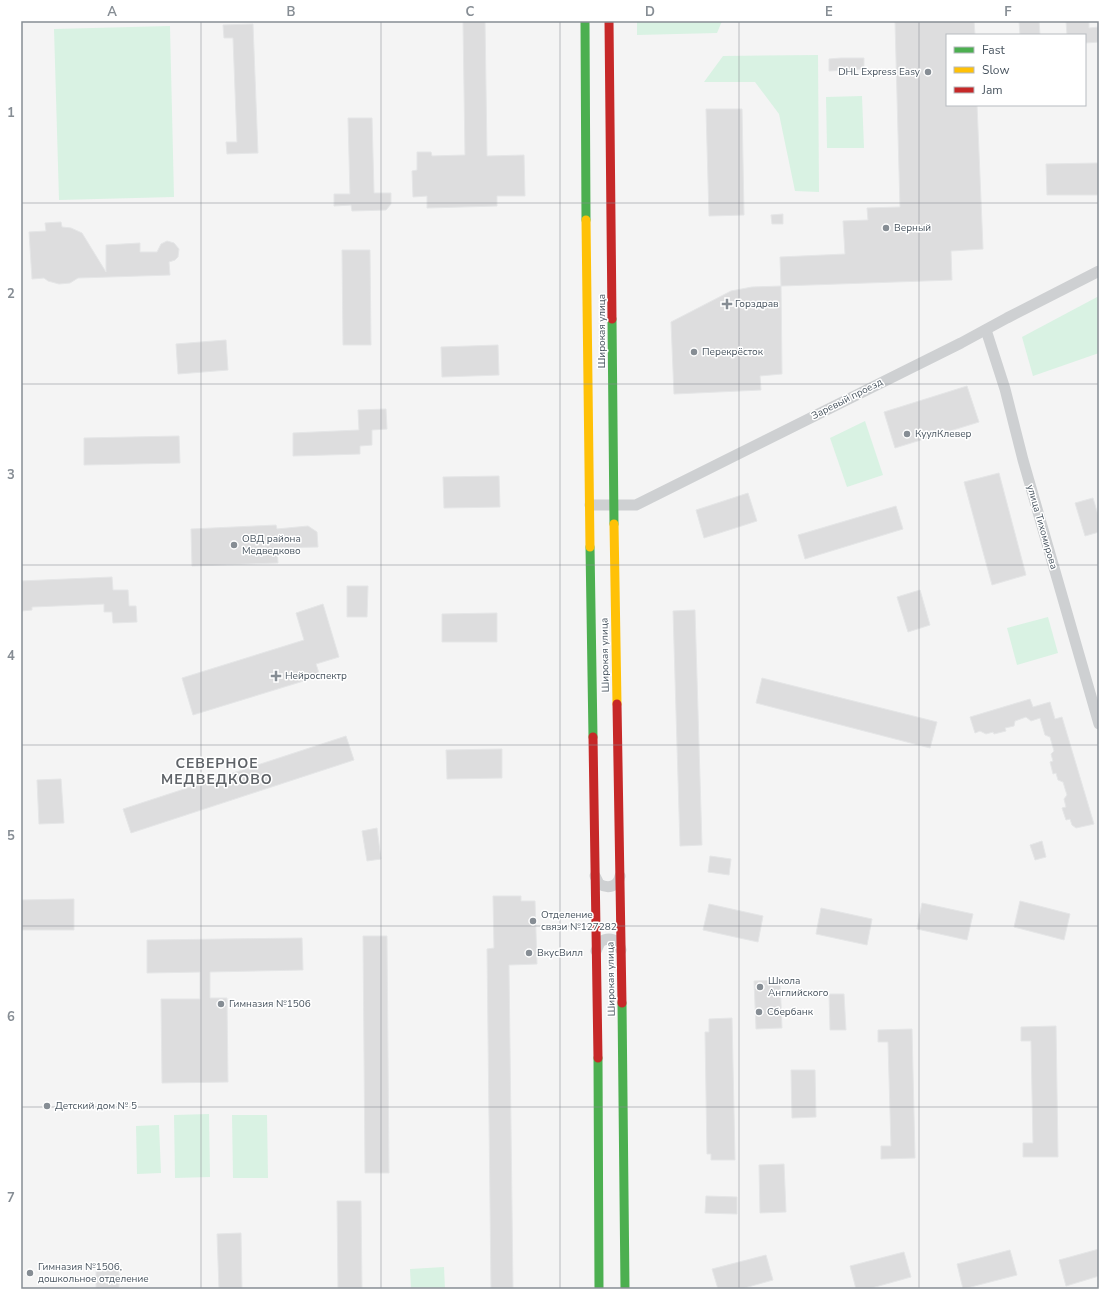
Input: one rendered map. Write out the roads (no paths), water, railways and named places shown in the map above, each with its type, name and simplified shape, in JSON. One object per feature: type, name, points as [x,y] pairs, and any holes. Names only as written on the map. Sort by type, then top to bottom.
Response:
[{"type":"main road","name":"Широкая улица","points":[[584,21],[599,1289]]},
{"type":"main road","name":"Широкая улица","points":[[609,21],[625,1289]]},
{"type":"street","name":"Заревый проезд","points":[[590,505],[636,505],[961,343],[1099,271]]},
{"type":"street","name":"улица Тихомирова","points":[[986,330],[1005,389],[1023,460],[1099,724]]},
{"type":"street","points":[[595,875],[599,884],[608,887],[617,883],[620,875]]},
{"type":"street","points":[[596,951],[600,942],[609,939],[617,942],[621,951]]},
{"type":"place","name":"DHL Express Easy","points":[[928,72]]},
{"type":"place","name":"Верный","points":[[886,228]]},
{"type":"place","name":"Горздрав","points":[[727,304]]},
{"type":"place","name":"Перекрёсток","points":[[694,352]]},
{"type":"place","name":"КуулКлевер","points":[[907,434]]},
{"type":"place","name":"ОВД района Медведково","points":[[234,545]]},
{"type":"place","name":"Нейроcпектр","points":[[276,676]]},
{"type":"place","name":"Отделение связи №127282","points":[[533,921]]},
{"type":"place","name":"ВкусВилл","points":[[529,953]]},
{"type":"place","name":"Школа Английского","points":[[760,987]]},
{"type":"place","name":"Гимназия №1506","points":[[221,1004]]},
{"type":"place","name":"Сбербанк","points":[[759,1012]]},
{"type":"place","name":"Детский дом № 5","points":[[47,1106]]},
{"type":"place","name":"Гимназия №1506, дошкольное отделение","points":[[30,1273]]},
{"type":"district","name":"СЕВЕРНОЕ МЕДВЕДКОВО","points":[[217,772]]}]
